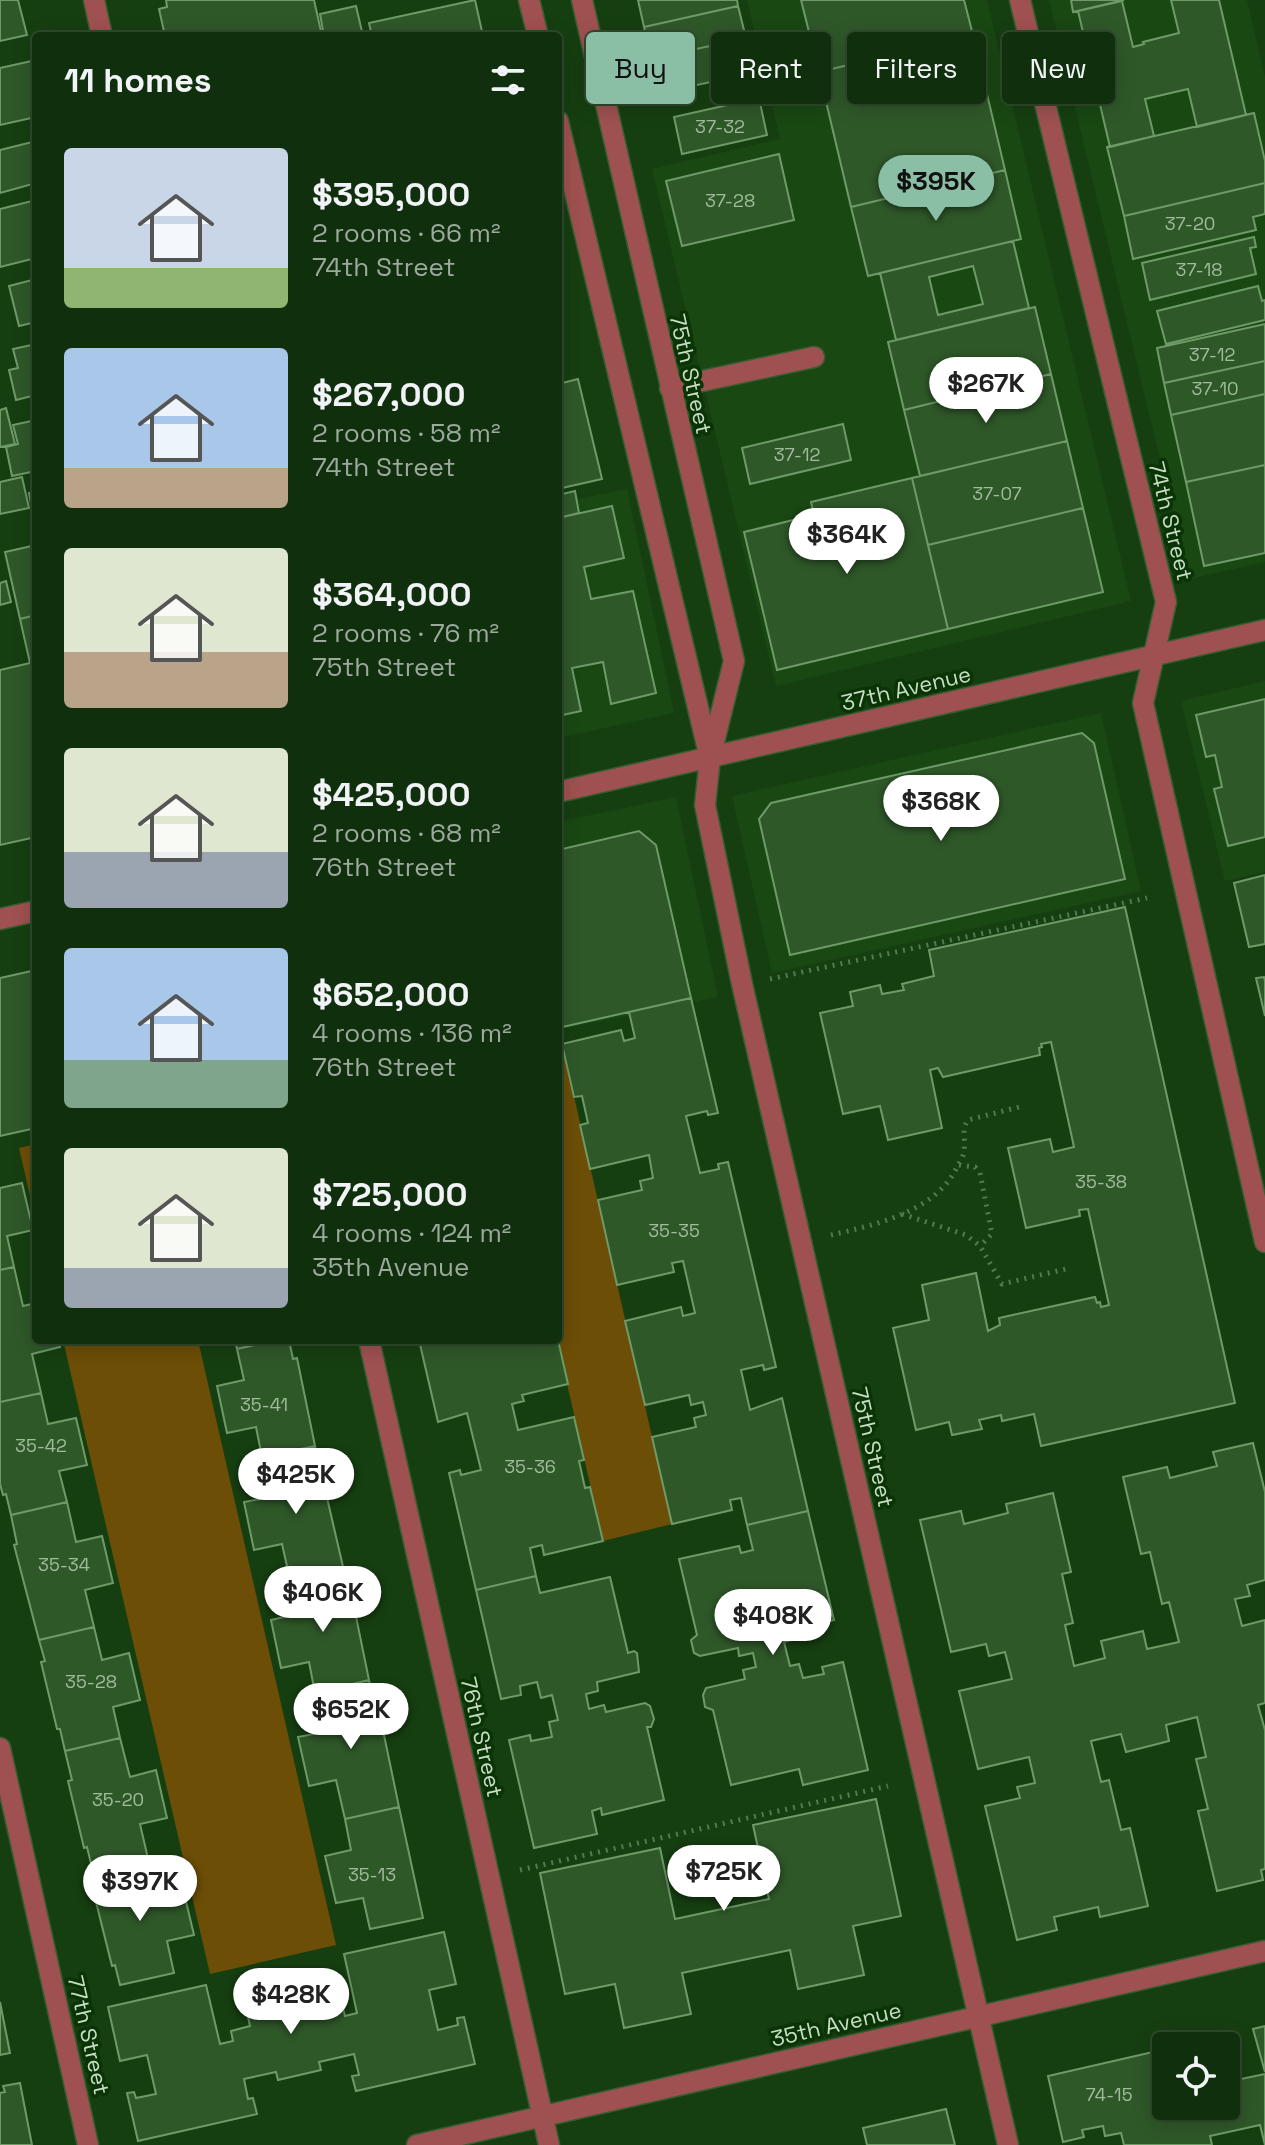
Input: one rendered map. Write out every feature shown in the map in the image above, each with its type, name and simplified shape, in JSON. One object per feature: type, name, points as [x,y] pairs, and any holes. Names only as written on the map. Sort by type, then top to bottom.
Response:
[{"type":"street","points":[[94,0],[101,32]]},
{"type":"street","points":[[529,0],[537,32]]},
{"type":"street","name":"75th Street","points":[[582,0],[734,661],[710,758],[705,805],[742,984],[1008,2145]]},
{"type":"street","name":"74th Street","points":[[1020,0],[1166,602],[1143,703],[1265,1242]]},
{"type":"street","name":"75th Street","points":[[562,138],[710,758]]},
{"type":"street","points":[[670,388],[814,357]]},
{"type":"street","name":"37th Avenue","points":[[562,791],[1265,630]]},
{"type":"street","points":[[0,919],[32,912]]},
{"type":"street","name":"76th Street","points":[[370,1344],[549,2145]]},
{"type":"street","name":"77th Street","points":[[0,1748],[88,2145]]},
{"type":"street","name":"35th Avenue","points":[[417,2145],[1265,1951]]},
{"type":"path","points":[[770,979],[1147,898]]},
{"type":"path","points":[[831,1235],[889,1221],[935,1194],[953,1176],[958,1165],[964,1151],[964,1125],[968,1120],[1023,1106]]},
{"type":"path","points":[[958,1165],[975,1167],[980,1173],[992,1234],[980,1246]]},
{"type":"path","points":[[902,1214],[966,1235],[980,1246],[1002,1284],[1070,1268]]},
{"type":"path","points":[[520,1870],[888,1786]]},
{"type":"shaded area","points":[[747,0],[987,0],[1002,63],[1002,104],[1012,104],[1131,601],[776,686],[652,169],[780,139],[772,104],[831,104],[831,32],[755,32]]},
{"type":"shaded area","points":[[1049,0],[1247,0],[1265,77],[1265,562],[1189,579],[1074,104],[1115,104],[1115,32],[1057,32]]},
{"type":"shaded area","points":[[627,489],[674,713],[562,737],[562,502]]},
{"type":"shaded area","points":[[1265,681],[1265,872],[1225,881],[1181,701]]},
{"type":"shaded area","points":[[1101,713],[1141,891],[772,973],[732,796]]},
{"type":"shaded area","points":[[676,797],[718,997],[562,1029],[562,821]]},
{"type":"shaded area","points":[[562,1044],[672,1524],[603,1541],[558,1344],[562,1344]]},
{"type":"shaded area","points":[[32,1145],[32,1205],[19,1148]]},
{"type":"shaded area","points":[[64,1344],[199,1344],[336,1945],[210,1974]]},
{"type":"building","points":[[0,0],[18,0],[27,35],[0,41]]},
{"type":"building","points":[[166,0],[314,0],[321,32],[164,32],[159,9],[167,7]]},
{"type":"building","points":[[475,0],[482,32],[371,32],[369,23]]},
{"type":"building","points":[[638,0],[737,0],[738,6],[644,27]]},
{"type":"building","points":[[801,0],[964,0],[972,32],[847,32],[847,65],[831,69],[831,32],[809,32]]},
{"type":"building","points":[[1071,0],[1124,0],[1073,12]]},
{"type":"building","points":[[1171,0],[1219,0],[1246,115],[1197,127],[1188,89],[1145,99],[1154,136],[1110,147],[1100,104],[1115,104],[1115,32],[1083,32],[1078,11],[1122,1],[1133,47],[1179,33]]},
{"type":"building","points":[[356,6],[362,32],[323,32],[320,14]]},
{"type":"building","points":[[738,6],[744,32],[711,32],[711,46],[695,49],[695,32],[645,32],[644,27]]},
{"type":"building","points":[[711,46],[711,82],[695,85],[695,49]]},
{"type":"building","points":[[32,61],[32,118],[0,125],[0,68]]},
{"type":"building","points":[[847,65],[847,104],[986,104],[986,90],[1005,170],[851,207],[827,104],[831,104],[831,69]]},
{"type":"building","points":[[732,104],[760,104],[767,135],[682,154],[674,117]]},
{"type":"building","points":[[1254,113],[1265,161],[1265,183],[1124,216],[1107,147]]},
{"type":"building","points":[[32,142],[32,184],[0,193],[0,150]]},
{"type":"building","points":[[779,154],[794,220],[682,246],[666,181]]},
{"type":"building","points":[[1005,170],[1021,239],[868,276],[851,207]]},
{"type":"building","points":[[1265,183],[1265,214],[1253,217],[1256,230],[1133,259],[1124,216]]},
{"type":"building","points":[[32,201],[32,259],[0,267],[0,209]]},
{"type":"building","points":[[1254,237],[1256,247],[1250,248],[1256,274],[1150,300],[1142,263]]},
{"type":"building","points":[[1013,241],[1029,308],[896,340],[880,273]],"holes":[[[973,266],[983,304],[938,315],[929,277]]]},
{"type":"building","points":[[32,280],[32,323],[19,326],[9,286]]},
{"type":"building","points":[[1258,286],[1262,301],[1265,300],[1265,320],[1166,344],[1157,311]]},
{"type":"building","points":[[1035,307],[1051,374],[904,410],[888,342]]},
{"type":"building","points":[[1265,324],[1265,361],[1164,383],[1157,348]]},
{"type":"building","points":[[32,345],[32,396],[16,400],[9,370],[18,368],[13,349]]},
{"type":"building","points":[[1265,361],[1265,394],[1171,415],[1164,383]]},
{"type":"building","points":[[1051,374],[1067,441],[920,476],[904,410]]},
{"type":"building","points":[[578,379],[602,479],[562,488],[562,383]]},
{"type":"building","points":[[1265,394],[1265,465],[1186,482],[1171,415]]},
{"type":"building","points":[[6,408],[15,444],[0,447],[0,410]]},
{"type":"building","points":[[32,421],[32,472],[12,476],[6,447],[18,444],[13,425]]},
{"type":"building","points":[[843,424],[851,460],[750,484],[742,448]]},
{"type":"building","points":[[1067,441],[1083,508],[928,545],[912,478]]},
{"type":"building","points":[[1265,465],[1265,553],[1204,566],[1186,482]]},
{"type":"building","points":[[22,477],[29,508],[0,514],[0,482]]},
{"type":"building","points":[[912,478],[948,629],[777,670],[744,532],[814,515],[811,502]]},
{"type":"building","points":[[575,491],[579,513],[562,517],[562,494]]},
{"type":"building","points":[[612,506],[624,558],[584,567],[591,599],[633,591],[656,693],[611,704],[603,662],[572,668],[581,711],[562,715],[562,517]]},
{"type":"building","points":[[1083,508],[1103,592],[948,629],[928,545]]},
{"type":"building","points":[[32,546],[32,616],[20,619],[5,552]]},
{"type":"building","points":[[6,581],[11,602],[0,605],[0,583]]},
{"type":"building","points":[[32,616],[32,838],[0,845],[0,670],[30,663],[20,619]]},
{"type":"building","points":[[1265,699],[1265,837],[1228,846],[1214,789],[1222,787],[1215,755],[1206,757],[1196,715]]},
{"type":"building","points":[[1082,733],[1094,743],[1125,879],[790,955],[759,819],[771,803]]},
{"type":"building","points":[[639,831],[656,845],[691,998],[562,1027],[562,849]]},
{"type":"building","points":[[1265,875],[1265,944],[1249,947],[1234,883]]},
{"type":"building","points":[[1125,907],[1235,1403],[1041,1446],[1034,1414],[1002,1421],[1001,1415],[979,1420],[982,1429],[952,1435],[949,1422],[916,1430],[893,1328],[929,1320],[922,1285],[976,1273],[988,1331],[1000,1325],[999,1318],[1095,1297],[1101,1307],[1109,1305],[1088,1209],[1079,1210],[1080,1216],[1026,1228],[1008,1148],[1050,1139],[1053,1152],[1074,1147],[1051,1042],[1041,1044],[1040,1055],[943,1077],[938,1068],[930,1070],[942,1128],[888,1140],[880,1106],[843,1114],[820,1013],[853,1006],[850,992],[880,985],[882,994],[904,990],[902,984],[934,976],[929,950]]},
{"type":"building","points":[[32,971],[32,1129],[0,1136],[0,978]]},
{"type":"building","points":[[1264,977],[1265,981],[1265,1016],[1256,978]]},
{"type":"building","points":[[691,998],[718,1113],[708,1115],[707,1111],[686,1116],[700,1173],[719,1169],[718,1164],[728,1162],[776,1367],[764,1370],[763,1365],[741,1370],[750,1410],[782,1398],[808,1511],[747,1525],[741,1498],[730,1500],[732,1510],[672,1524],[652,1437],[696,1427],[694,1418],[706,1415],[703,1402],[691,1405],[689,1395],[645,1405],[625,1321],[681,1307],[683,1316],[695,1313],[683,1261],[672,1263],[674,1272],[617,1285],[598,1200],[642,1190],[640,1181],[653,1178],[649,1155],[590,1169],[580,1125],[588,1123],[582,1096],[574,1097],[562,1044],[621,1030],[624,1041],[635,1038],[629,1012]]},
{"type":"building","points":[[22,1183],[32,1230],[7,1236],[14,1267],[0,1270],[0,1188]]},
{"type":"building","points":[[14,1267],[23,1306],[32,1304],[32,1344],[60,1344],[60,1347],[32,1354],[41,1393],[0,1402],[0,1270]]},
{"type":"building","points":[[236,1344],[259,1344],[237,1349]]},
{"type":"building","points":[[259,1344],[290,1344],[293,1359],[297,1358],[315,1446],[262,1457],[256,1427],[227,1433],[217,1386],[244,1380],[237,1349]]},
{"type":"building","points":[[420,1344],[559,1344],[568,1384],[522,1395],[524,1401],[512,1404],[518,1430],[574,1417],[584,1460],[579,1461],[585,1488],[590,1487],[603,1541],[544,1555],[542,1545],[530,1548],[536,1576],[476,1590],[449,1473],[460,1470],[461,1475],[481,1470],[467,1413],[438,1422]]},
{"type":"building","points":[[41,1393],[48,1424],[76,1418],[87,1465],[59,1471],[67,1502],[11,1515],[0,1484],[0,1402]]},
{"type":"building","points":[[1253,1443],[1265,1492],[1265,1580],[1247,1585],[1250,1596],[1235,1599],[1242,1626],[1265,1620],[1265,1703],[1258,1705],[1265,1730],[1263,1880],[1217,1891],[1198,1811],[1208,1809],[1196,1759],[1206,1757],[1197,1717],[1166,1725],[1169,1741],[1126,1752],[1121,1734],[1091,1741],[1101,1782],[1109,1780],[1121,1830],[1130,1828],[1148,1906],[1100,1917],[1098,1907],[1054,1917],[1057,1930],[1017,1940],[985,1806],[1020,1798],[1017,1787],[1035,1783],[1029,1757],[978,1769],[959,1691],[1012,1679],[1005,1652],[989,1656],[986,1644],[951,1652],[920,1520],[961,1511],[964,1524],[1008,1513],[1006,1504],[1053,1493],[1071,1572],[1062,1574],[1073,1623],[1065,1625],[1074,1666],[1105,1658],[1101,1641],[1143,1631],[1147,1649],[1179,1642],[1169,1602],[1162,1604],[1150,1552],[1141,1554],[1123,1477],[1167,1467],[1170,1478],[1217,1466],[1213,1452]]},
{"type":"building","points":[[315,1446],[344,1571],[291,1584],[282,1544],[254,1550],[244,1502],[271,1497],[262,1457]]},
{"type":"building","points":[[67,1502],[76,1542],[102,1536],[113,1583],[85,1590],[94,1627],[39,1640],[14,1545],[17,1544],[11,1515]]},
{"type":"building","points":[[808,1511],[834,1620],[813,1625],[811,1619],[791,1624],[795,1639],[784,1642],[790,1666],[799,1664],[803,1678],[824,1674],[822,1667],[843,1662],[868,1770],[803,1785],[799,1769],[731,1785],[713,1710],[705,1707],[703,1695],[706,1688],[745,1679],[743,1670],[756,1667],[753,1653],[739,1656],[738,1648],[700,1656],[694,1653],[691,1640],[697,1635],[679,1559],[739,1546],[741,1553],[753,1550],[747,1525]]},
{"type":"building","points":[[344,1571],[369,1680],[315,1693],[309,1662],[281,1668],[271,1620],[297,1614],[291,1584]]},
{"type":"building","points":[[536,1576],[540,1593],[610,1577],[628,1653],[637,1653],[639,1672],[597,1682],[598,1691],[586,1694],[589,1709],[604,1705],[606,1712],[645,1703],[650,1706],[654,1719],[651,1727],[647,1727],[664,1800],[602,1815],[601,1808],[592,1811],[597,1834],[534,1848],[509,1740],[530,1735],[531,1741],[552,1737],[549,1722],[558,1720],[552,1695],[541,1698],[537,1682],[520,1686],[521,1695],[501,1699],[476,1590]]},
{"type":"building","points":[[94,1627],[102,1660],[129,1653],[140,1700],[113,1707],[120,1738],[65,1751],[41,1662],[45,1661],[39,1640]]},
{"type":"building","points":[[369,1680],[376,1711],[379,1711],[399,1807],[345,1819],[336,1780],[309,1786],[298,1737],[324,1732],[315,1693]]},
{"type":"building","points":[[120,1738],[130,1777],[156,1770],[167,1818],[140,1824],[149,1863],[94,1876],[68,1781],[72,1780],[65,1751]]},
{"type":"building","points":[[876,1799],[901,1916],[853,1926],[864,1975],[798,1989],[790,1950],[682,1973],[691,2014],[624,2028],[615,1984],[565,1994],[540,1873],[660,1848],[675,1919],[769,1899],[753,1825]]},
{"type":"building","points":[[399,1807],[423,1918],[370,1929],[363,1898],[336,1903],[325,1856],[351,1850],[345,1819]]},
{"type":"building","points":[[149,1863],[157,1895],[183,1889],[194,1935],[167,1941],[174,1973],[120,1985],[115,1965],[112,1966],[95,1898],[99,1898],[94,1876]]},
{"type":"building","points":[[444,1932],[456,1984],[429,1990],[438,2030],[458,2025],[457,2018],[464,2017],[475,2064],[356,2091],[352,2076],[359,2075],[354,2054],[319,2062],[321,2070],[278,2080],[276,2072],[244,2079],[248,2099],[253,2098],[257,2114],[138,2141],[127,2093],[134,2092],[136,2098],[156,2094],[147,2055],[120,2061],[108,2007],[206,1985],[220,2044],[233,2041],[231,2031],[250,2026],[241,1986],[320,1969],[329,2007],[342,2004],[345,2016],[357,2013],[344,1954]]},
{"type":"building","points":[[0,2002],[10,2053],[0,2055]]},
{"type":"building","points":[[1265,2026],[1265,2072],[1253,2029]]},
{"type":"building","points":[[1152,2052],[1152,2120],[1240,2120],[1240,2079],[1265,2074],[1265,2145],[1260,2125],[1210,2136],[1212,2145],[1124,2145],[1121,2133],[1105,2136],[1103,2126],[1082,2130],[1084,2137],[1063,2142],[1048,2076]]},
{"type":"building","points":[[20,2083],[32,2145],[0,2145],[0,2093],[5,2092],[3,2086]]},
{"type":"building","points":[[946,2109],[955,2145],[867,2145],[863,2128]]}]
